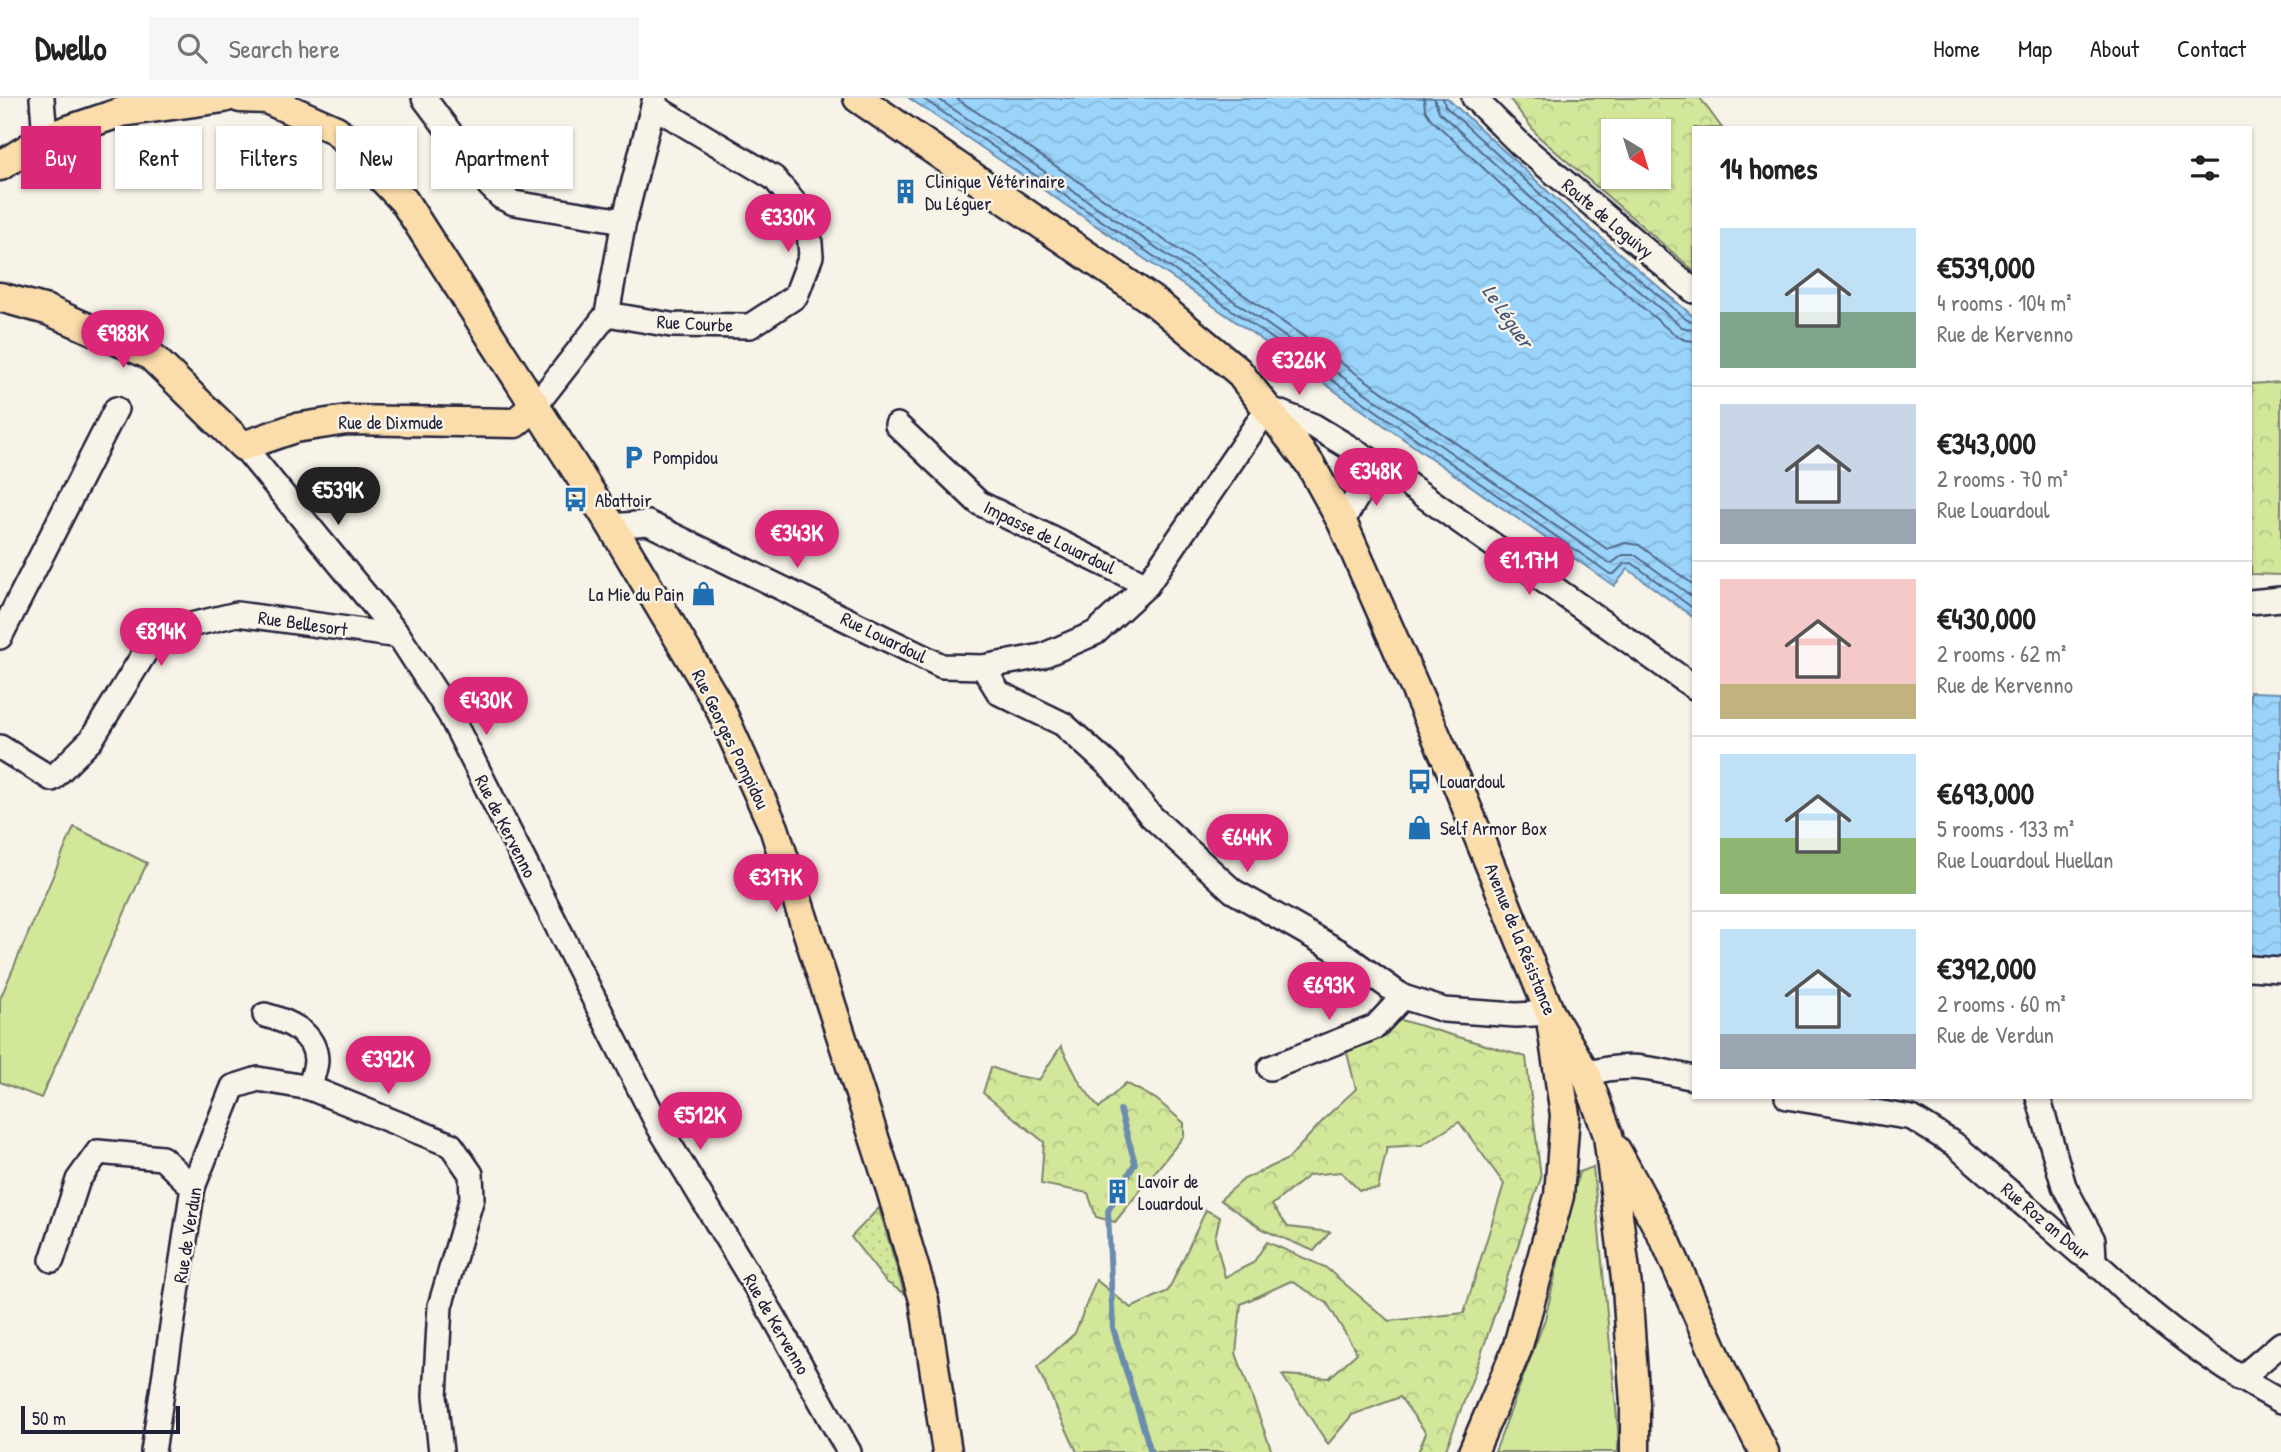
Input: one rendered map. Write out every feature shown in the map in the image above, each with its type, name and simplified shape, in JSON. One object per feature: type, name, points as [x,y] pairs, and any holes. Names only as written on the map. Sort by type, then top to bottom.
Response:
[{"type":"main road","points":[[81,126],[122,112],[224,98]]},
{"type":"main road","name":"Rue Georges Pompidou","points":[[240,98],[266,99],[336,130],[404,201],[612,526],[719,706],[774,828],[887,1177],[924,1300],[947,1452]]},
{"type":"main road","name":"Avenue de la Résistance","points":[[859,98],[1156,303],[1238,371],[1310,464],[1342,522],[1456,780],[1550,1013],[1586,1074],[1608,1135],[1627,1287],[1635,1404],[1635,1452]]},
{"type":"main road","points":[[0,166],[21,153]]},
{"type":"main road","name":"Rue de Kervenno","points":[[0,297],[47,310],[150,355],[243,446]]},
{"type":"main road","name":"Rue de Dixmude","points":[[243,446],[295,428],[347,420],[515,423],[536,405]]},
{"type":"main road","points":[[1473,1452],[1517,1349],[1559,1196],[1565,1115],[1550,1013]]},
{"type":"main road","points":[[1608,1135],[1667,1244],[1725,1377],[1763,1452]]},
{"type":"street","points":[[42,98],[44,126]]},
{"type":"street","points":[[424,98],[501,197],[514,202],[624,221]]},
{"type":"street","name":"Route de Loguivy","points":[[1474,98],[1521,145],[1692,289]]},
{"type":"street","points":[[536,405],[607,314],[624,221],[655,103]]},
{"type":"street","name":"Rue Courbe","points":[[607,314],[671,325],[750,326],[796,296],[811,256],[808,219],[774,178],[655,103]]},
{"type":"street","points":[[1268,408],[1314,426],[1390,472],[1692,686]]},
{"type":"street","name":"Rue Louardoul","points":[[612,526],[648,523],[942,666],[982,667],[1042,656],[1095,633],[1147,584],[1268,408]]},
{"type":"street","points":[[0,637],[116,409]]},
{"type":"street","name":"Impasse de Louardoul","points":[[897,425],[979,503],[1147,584]]},
{"type":"street","name":"Rue de Kervenno","points":[[243,446],[399,636],[450,715],[659,1127],[774,1317],[849,1452]]},
{"type":"street","points":[[1342,522],[1366,482],[1390,472]]},
{"type":"street","points":[[2252,602],[2281,599]]},
{"type":"street","name":"Rue Bellesort","points":[[0,747],[52,779],[90,740],[157,633],[237,614],[399,636]]},
{"type":"street","points":[[982,667],[999,693],[1063,724],[1113,769],[1151,816],[1233,891],[1340,953],[1403,997],[1444,1010],[1516,1016],[1550,1013]]},
{"type":"street","points":[[2252,968],[2281,970]]},
{"type":"street","points":[[1270,1068],[1376,1027],[1403,997]]},
{"type":"street","points":[[265,1015],[289,1022],[309,1039],[316,1060],[310,1088]]},
{"type":"street","points":[[1586,1074],[1636,1065],[1692,1078]]},
{"type":"street","name":"Rue de Verdun","points":[[153,1452],[192,1187],[233,1087],[258,1079],[310,1088],[451,1144],[471,1174],[472,1198],[440,1306],[435,1396],[441,1452]]},
{"type":"street","name":"Rue Roz an Dour","points":[[1799,1099],[1912,1118],[1954,1144],[2080,1253],[2094,1260],[2138,1303],[2240,1379],[2281,1401]]},
{"type":"street","points":[[2039,1099],[2064,1186],[2093,1240],[2094,1260]]},
{"type":"street","points":[[52,1260],[78,1180],[97,1152],[162,1158],[192,1187]]},
{"type":"street","points":[[2240,1379],[2281,1344]]},
{"type":"green space","points":[[1509,98],[1700,98],[1721,126],[1692,126],[1692,269],[1539,137]]},
{"type":"green space","points":[[2281,382],[2281,575],[2252,574],[2252,384]]},
{"type":"green space","points":[[74,827],[147,863],[41,1098],[0,1082],[0,999]]},
{"type":"green space","points":[[1401,1020],[1526,1057],[1541,1178],[1445,1452],[1418,1452],[1426,1433],[1400,1397],[1352,1415],[1328,1444],[1282,1375],[1329,1378],[1357,1353],[1327,1303],[1291,1281],[1241,1304],[1236,1353],[1272,1452],[1077,1452],[1037,1367],[1075,1333],[1096,1280],[1131,1308],[1168,1291],[1206,1210],[1220,1217],[1215,1238],[1225,1277],[1253,1263],[1267,1242],[1325,1267],[1389,1321],[1464,1313],[1504,1184],[1459,1122],[1422,1145],[1387,1147],[1378,1189],[1359,1190],[1341,1172],[1309,1175],[1272,1205],[1288,1227],[1330,1232],[1314,1251],[1264,1230],[1220,1200],[1244,1179],[1288,1159],[1356,1089],[1346,1049]]},
{"type":"green space","points":[[1061,1046],[1080,1083],[1099,1108],[1126,1083],[1156,1099],[1184,1123],[1184,1136],[1115,1222],[1096,1217],[1088,1193],[1041,1184],[1044,1142],[983,1093],[991,1067],[1012,1075],[1039,1080]]},
{"type":"green space","points":[[1593,1167],[1618,1452],[1495,1452],[1545,1319],[1579,1172]]},
{"type":"green space","points":[[879,1208],[904,1293],[886,1282],[851,1237]]},
{"type":"water","name":"Le Léguer","points":[[909,98],[1447,98],[1556,199],[1692,315],[1692,617],[1628,569],[1614,586],[1199,296]]},
{"type":"water","points":[[2252,692],[2281,693],[2281,962],[2252,960]]},
{"type":"waterway","points":[[1120,1110],[1135,1163],[1108,1211],[1113,1328],[1151,1452]]},
{"type":"place","name":"Clinique Vétérinaire Du Léguer","points":[[905,192]]},
{"type":"place","name":"Pompidou","points":[[633,457]]},
{"type":"place","name":"Abattoir","points":[[575,500]]},
{"type":"place","name":"La Mie du Pain","points":[[704,594]]},
{"type":"place","name":"Louardoul","points":[[1420,781]]},
{"type":"place","name":"Self Armor Box","points":[[1420,828]]},
{"type":"place","name":"Lavoir de Louardoul","points":[[1118,1192]]}]
